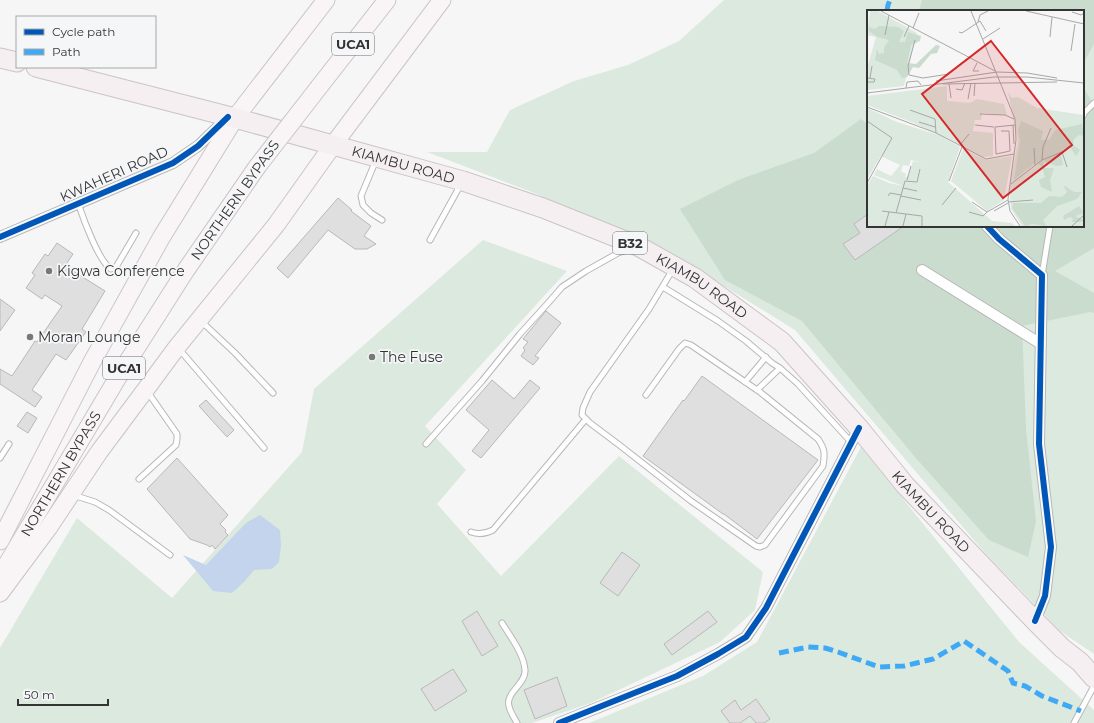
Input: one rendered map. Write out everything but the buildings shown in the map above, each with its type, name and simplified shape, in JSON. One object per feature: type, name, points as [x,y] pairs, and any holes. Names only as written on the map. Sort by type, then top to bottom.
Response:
[{"type":"highway","points":[[0,58],[16,62]]},
{"type":"highway","name":"KIAMBU ROAD","points":[[40,68],[232,117],[463,181],[543,208],[638,246],[695,278],[782,342],[855,435],[1062,648],[1087,665],[1094,678]]},
{"type":"main road","points":[[0,542],[92,362],[161,238],[232,117],[326,0]]},
{"type":"main road","name":"NORTHERN BYPASS","points":[[0,576],[121,372],[186,270],[257,167],[387,0]]},
{"type":"main road","points":[[0,593],[48,527],[99,452],[177,347],[276,225],[333,145],[442,0]]},
{"type":"street","name":"KWAHERI ROAD","points":[[0,237],[172,163],[198,146],[232,117]]},
{"type":"street","points":[[988,227],[999,239],[1042,275],[1039,444],[1052,547],[1045,596],[1035,621]]},
{"type":"street","points":[[922,270],[1041,344]]},
{"type":"street","points":[[559,723],[677,676],[746,637],[766,608],[855,435]]},
{"type":"lane","points":[[1084,114],[1094,103]]},
{"type":"lane","points":[[378,157],[361,196],[363,205],[371,213],[382,220]]},
{"type":"lane","points":[[430,240],[463,181]]},
{"type":"lane","points":[[78,204],[89,234],[106,264],[112,269],[116,267],[136,233]]},
{"type":"lane","points":[[1042,275],[1050,227]]},
{"type":"lane","points":[[426,444],[562,287],[612,256],[638,246]]},
{"type":"lane","points":[[646,395],[679,349],[685,343],[691,345],[757,390],[818,438],[822,444],[825,455],[823,466],[765,545],[760,547],[756,546],[691,501],[590,423],[582,415],[583,408],[590,392],[649,309],[674,267]]},
{"type":"lane","points":[[663,287],[718,321],[746,341],[780,368],[855,435]]},
{"type":"lane","points":[[199,319],[235,352],[273,393]]},
{"type":"lane","points":[[177,347],[264,448]]},
{"type":"lane","points":[[745,382],[766,357]]},
{"type":"lane","points":[[757,390],[780,368]]},
{"type":"lane","points":[[139,479],[176,445],[177,439],[177,434],[146,389]]},
{"type":"lane","points":[[471,532],[478,534],[487,533],[493,530],[586,419]]},
{"type":"lane","points":[[0,458],[9,444]]},
{"type":"lane","points":[[70,494],[95,502],[109,510],[170,555]]},
{"type":"lane","points":[[502,623],[523,658],[525,670],[525,678],[510,697],[508,704],[517,723]]},
{"type":"lane","points":[[1074,723],[1094,686]]},
{"type":"shaded area","points":[[724,0],[1094,0],[1094,654],[1060,631],[985,553],[795,330],[719,283],[537,194],[427,152],[487,152],[510,110],[574,81],[628,65],[679,41]]},
{"type":"shaded area","points":[[483,240],[567,271],[425,426],[466,470],[437,504],[501,576],[619,456],[763,572],[755,610],[720,642],[591,703],[532,723],[0,723],[0,648],[77,518],[172,598],[302,452],[314,389]]},
{"type":"shaded area","points":[[861,447],[1019,642],[1094,710],[1094,723],[589,723],[703,676],[757,642]]},
{"type":"green space","points":[[922,0],[1094,0],[1094,44],[1084,62],[1084,10],[919,10]]},
{"type":"green space","points":[[1084,89],[1094,105],[1094,248],[1055,271],[1094,293],[1094,313],[1090,312],[1022,326],[1026,429],[1036,521],[1028,557],[989,540],[915,457],[802,321],[725,280],[680,209],[738,180],[814,153],[861,119],[867,124],[867,227],[1084,227]]},
{"type":"water","points":[[260,515],[280,530],[281,546],[279,562],[272,569],[254,570],[232,593],[213,591],[183,555],[206,565],[244,525]]},
{"type":"marked path","points":[[887,10],[890,0]]},
{"type":"marked path","points":[[779,653],[808,647],[825,648],[879,667],[904,666],[933,659],[964,641],[1008,671],[1013,683],[1025,686],[1042,696],[1081,711]]},
{"type":"cycle path","points":[[0,237],[173,163],[198,146],[228,117]]},
{"type":"cycle path","points":[[988,227],[999,239],[1042,275],[1039,444],[1051,547],[1045,596],[1035,621]]},
{"type":"cycle path","points":[[559,723],[677,676],[746,637],[766,608],[859,428]]},
{"type":"place","name":"Kigwa Conference","points":[[49,271]]},
{"type":"place","name":"Moran Lounge","points":[[30,337]]},
{"type":"place","name":"The Fuse","points":[[372,357]]}]
